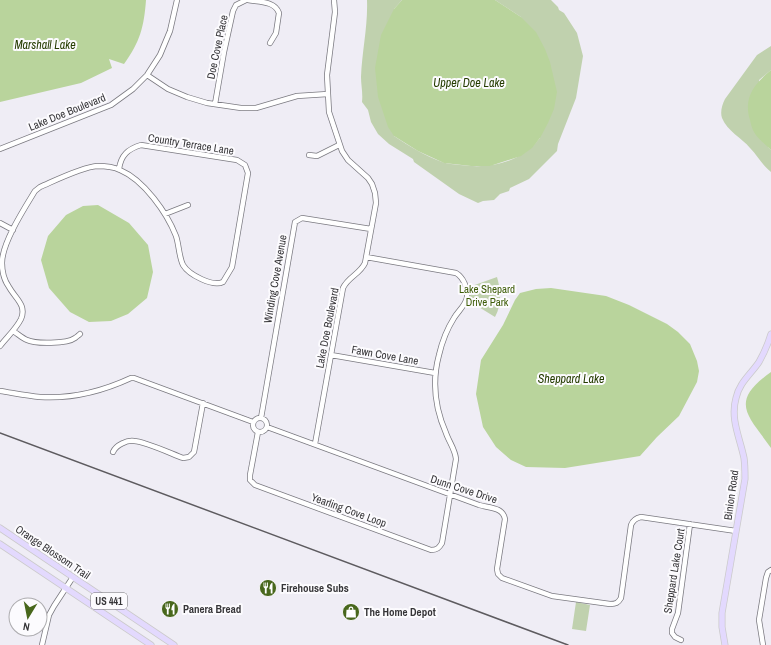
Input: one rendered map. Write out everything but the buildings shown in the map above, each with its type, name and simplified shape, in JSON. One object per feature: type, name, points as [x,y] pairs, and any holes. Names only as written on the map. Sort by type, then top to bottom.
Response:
[{"type":"main road","name":"Binion Road","points":[[725,645],[722,627],[722,613],[743,491],[745,467],[734,421],[734,410],[740,387],[758,364],[771,334]]},
{"type":"main road","name":"Orange Blossom Trail","points":[[0,528],[174,645]]},
{"type":"main road","name":"Orange Blossom Trail","points":[[0,544],[151,645]]},
{"type":"street","name":"Lake Doe Boulevard","points":[[0,149],[111,105],[133,89],[155,66],[170,31],[177,0]]},
{"type":"street","name":"Doe Cove Place","points":[[215,104],[224,52],[233,11],[236,5],[247,0],[273,5],[278,10],[279,13],[276,33],[270,43]]},
{"type":"street","name":"Lake Doe Boulevard","points":[[315,444],[343,288],[348,280],[361,269],[366,257],[376,199],[372,184],[368,178],[348,160],[340,145],[329,112],[327,68],[335,12],[334,0]]},
{"type":"street","points":[[147,75],[160,85],[199,101],[249,108],[264,106],[297,96],[328,94]]},
{"type":"street","name":"Country Terrace Lane","points":[[119,169],[122,157],[126,152],[141,145],[237,160],[245,165],[248,173],[232,267],[227,277],[221,283],[217,284],[205,280],[185,268],[182,264],[176,236],[165,214]]},
{"type":"street","points":[[309,155],[317,156],[340,145]]},
{"type":"street","points":[[0,346],[13,331],[21,319],[22,314],[19,299],[9,287],[2,272],[4,254],[13,230],[35,191],[40,187],[92,167],[102,166],[119,169],[132,177],[145,189],[165,214],[188,205]]},
{"type":"street","name":"Winding Cove Avenue","points":[[261,418],[295,222],[302,218],[371,229]]},
{"type":"street","points":[[0,223],[13,230]]},
{"type":"street","points":[[366,257],[456,273],[464,282],[467,298],[454,318],[442,342],[435,373],[437,405],[440,419],[455,452],[456,459],[450,495]]},
{"type":"street","points":[[13,331],[25,340],[50,343],[70,340],[80,334]]},
{"type":"street","name":"Fawn Cove Lane","points":[[331,355],[435,373]]},
{"type":"street","points":[[0,391],[40,397],[73,395],[109,387],[134,378],[253,422]]},
{"type":"street","points":[[113,452],[114,449],[120,445],[134,441],[182,458],[189,456],[194,452],[203,403]]},
{"type":"street","points":[[256,418],[261,418],[267,422],[267,427],[263,432],[258,432],[253,428],[253,422],[256,418]]},
{"type":"street","name":"Dunn Cove Drive","points":[[267,427],[450,495],[479,505],[500,510],[504,514],[505,519],[497,569],[500,576],[552,596],[610,604],[617,603],[621,598],[632,522],[637,518],[641,517],[736,531]]},
{"type":"street","name":"Yearling Cove Loop","points":[[258,432],[250,475],[252,483],[431,550],[435,550],[442,543],[450,495]]},
{"type":"street","name":"Sheppard Lake Court","points":[[680,640],[675,637],[672,629],[678,613],[690,524]]},
{"type":"street","points":[[763,645],[759,620],[766,578],[768,572],[771,570]]},
{"type":"street","points":[[42,645],[49,616],[73,577]]},
{"type":"green space","points":[[367,0],[402,0],[394,9],[394,136],[436,160],[446,163],[483,166],[494,165],[514,159],[532,147],[540,138],[521,17],[495,0],[551,0],[559,10],[564,13],[577,33],[583,56],[576,98],[558,144],[557,151],[529,179],[510,188],[509,191],[500,194],[494,200],[478,203],[459,194],[414,162],[413,159],[389,144],[378,134],[371,122],[368,110],[362,102],[361,77],[367,19]]},
{"type":"green space","points":[[771,46],[771,70],[759,80],[768,147],[771,150],[771,172],[747,144],[727,127],[721,113],[725,99],[757,55]]},
{"type":"green space","name":"Lake Shepard Drive Park","points":[[497,277],[500,297],[499,307],[495,317],[469,301],[469,287]]},
{"type":"green space","points":[[576,602],[590,605],[586,631],[572,629]]},
{"type":"water","name":"Marshall Lake","points":[[0,0],[146,0],[140,34],[134,49],[124,64],[109,59],[112,68],[81,83],[0,102]]},
{"type":"water","name":"Upper Doe Lake","points":[[402,0],[495,0],[521,17],[536,32],[550,62],[557,92],[554,109],[548,123],[540,138],[532,148],[521,156],[490,166],[471,166],[444,163],[418,151],[394,136],[388,127],[378,97],[375,68],[381,35],[394,9]]},
{"type":"water","points":[[771,70],[771,150],[753,131],[748,112],[748,105],[749,98],[755,86]]},
{"type":"water","points":[[98,205],[129,223],[148,245],[153,272],[147,298],[128,314],[111,321],[89,322],[70,312],[49,288],[41,260],[48,236],[66,215],[83,206]]},
{"type":"water","name":"Sheppard Lake","points":[[551,288],[606,296],[629,305],[667,324],[690,344],[697,361],[699,371],[697,382],[679,416],[640,456],[565,468],[526,467],[511,460],[496,447],[483,427],[476,394],[481,360],[503,325],[520,293],[536,289]]},
{"type":"water","points":[[771,372],[771,448],[749,417],[746,408],[746,400],[758,382]]},
{"type":"railway","points":[[0,433],[568,645]]},
{"type":"place","name":"Firehouse Subs","points":[[268,588]]},
{"type":"place","name":"Panera Bread","points":[[170,609]]},
{"type":"place","name":"The Home Depot","points":[[351,612]]}]
